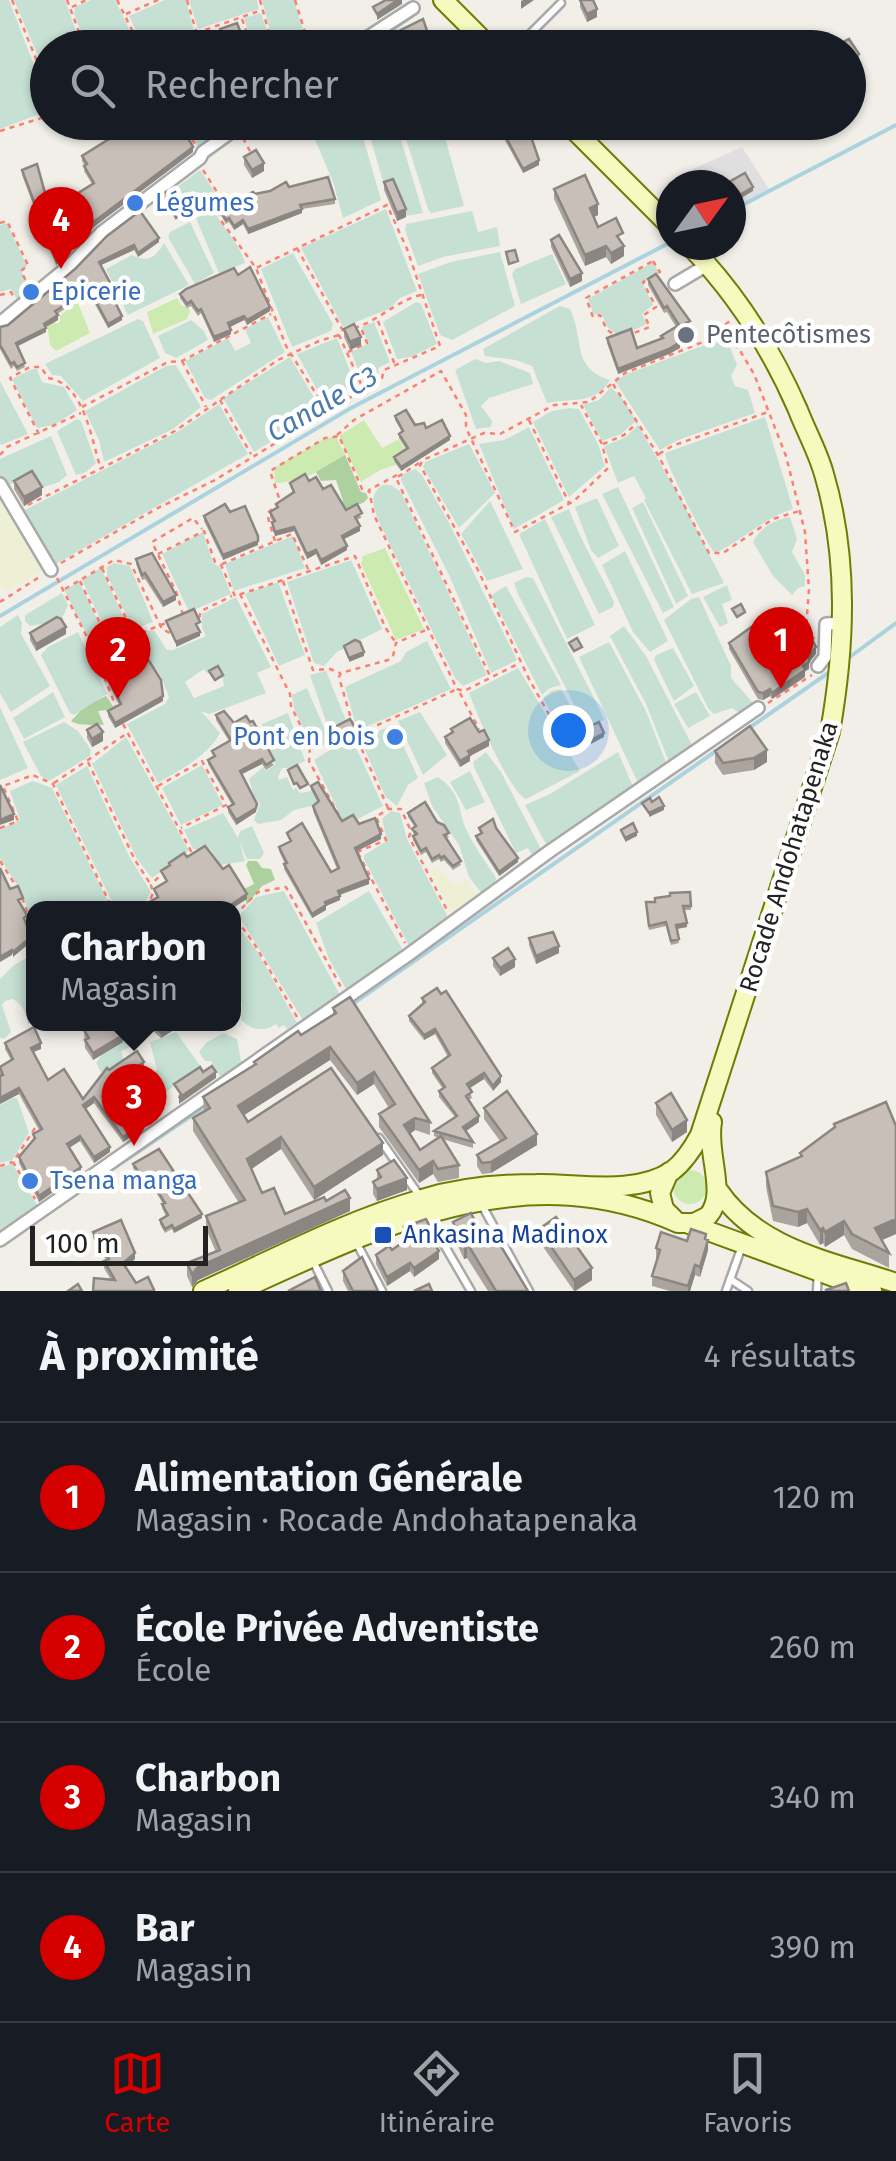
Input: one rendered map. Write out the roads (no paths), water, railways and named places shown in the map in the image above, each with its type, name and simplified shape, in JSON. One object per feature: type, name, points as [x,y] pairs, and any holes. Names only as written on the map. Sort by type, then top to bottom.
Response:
[{"type":"main road","points":[[443,0],[473,30]]},
{"type":"main road","points":[[590,140],[656,211]]},
{"type":"main road","name":"Rocade Andohatapenaka","points":[[703,260],[745,312],[784,376],[823,469],[836,526],[838,688],[830,732],[718,1087]]},
{"type":"main road","points":[[682,1223],[661,1201],[661,1186],[700,1135],[718,1087]]},
{"type":"main road","points":[[682,1223],[708,1216],[718,1202],[710,1140],[718,1087]]},
{"type":"main road","points":[[203,1291],[343,1228],[423,1205],[510,1184],[634,1183],[697,1166],[716,1184],[740,1218],[769,1239],[896,1284]]},
{"type":"main road","points":[[238,1291],[423,1205],[530,1196],[588,1199],[638,1208],[872,1291]]},
{"type":"street","points":[[379,30],[413,8]]},
{"type":"street","points":[[0,323],[101,233],[222,140]]},
{"type":"street","points":[[675,284],[707,265]]},
{"type":"street","points":[[0,484],[50,570]]},
{"type":"street","points":[[818,666],[837,635]]},
{"type":"street","points":[[0,1240],[760,706]]},
{"type":"lane","points":[[530,30],[560,3]]},
{"type":"lane","points":[[370,1124],[423,1205],[471,1291]]},
{"type":"lane","points":[[480,1202],[529,1291]]},
{"type":"lane","points":[[354,1239],[382,1291]]},
{"type":"lane","points":[[726,1291],[742,1244]]},
{"type":"lane","points":[[311,1258],[328,1291]]},
{"type":"lane","points":[[818,1271],[818,1291]]},
{"type":"lane","points":[[730,1280],[748,1291]]},
{"type":"waterway","points":[[391,30],[412,16]]},
{"type":"waterway","name":"Canale C3","points":[[746,203],[896,125]]},
{"type":"waterway","points":[[202,161],[231,140]]},
{"type":"waterway","name":"Canale C3","points":[[0,616],[351,408],[656,250]]},
{"type":"waterway","points":[[847,659],[896,623]]},
{"type":"waterway","points":[[749,728],[831,671]]},
{"type":"waterway","points":[[351,1005],[716,751]]},
{"type":"waterway","points":[[74,1195],[203,1108]]},
{"type":"place","name":"Légumes","points":[[135,203]]},
{"type":"place","name":"Bar","points":[[61,269]]},
{"type":"place","name":"Epicerie","points":[[31,292]]},
{"type":"place","name":"Pentecôtismes","points":[[686,335]]},
{"type":"place","name":"Alimentation Générale","points":[[781,689]]},
{"type":"place","name":"École Privée Adventiste","points":[[118,699]]},
{"type":"place","name":"Pont en bois","points":[[395,737]]},
{"type":"place","name":"Charbon","points":[[134,1146]]},
{"type":"place","name":"Tsena manga","points":[[30,1181]]},
{"type":"place","name":"Ankasina Madinox","points":[[383,1235]]}]
